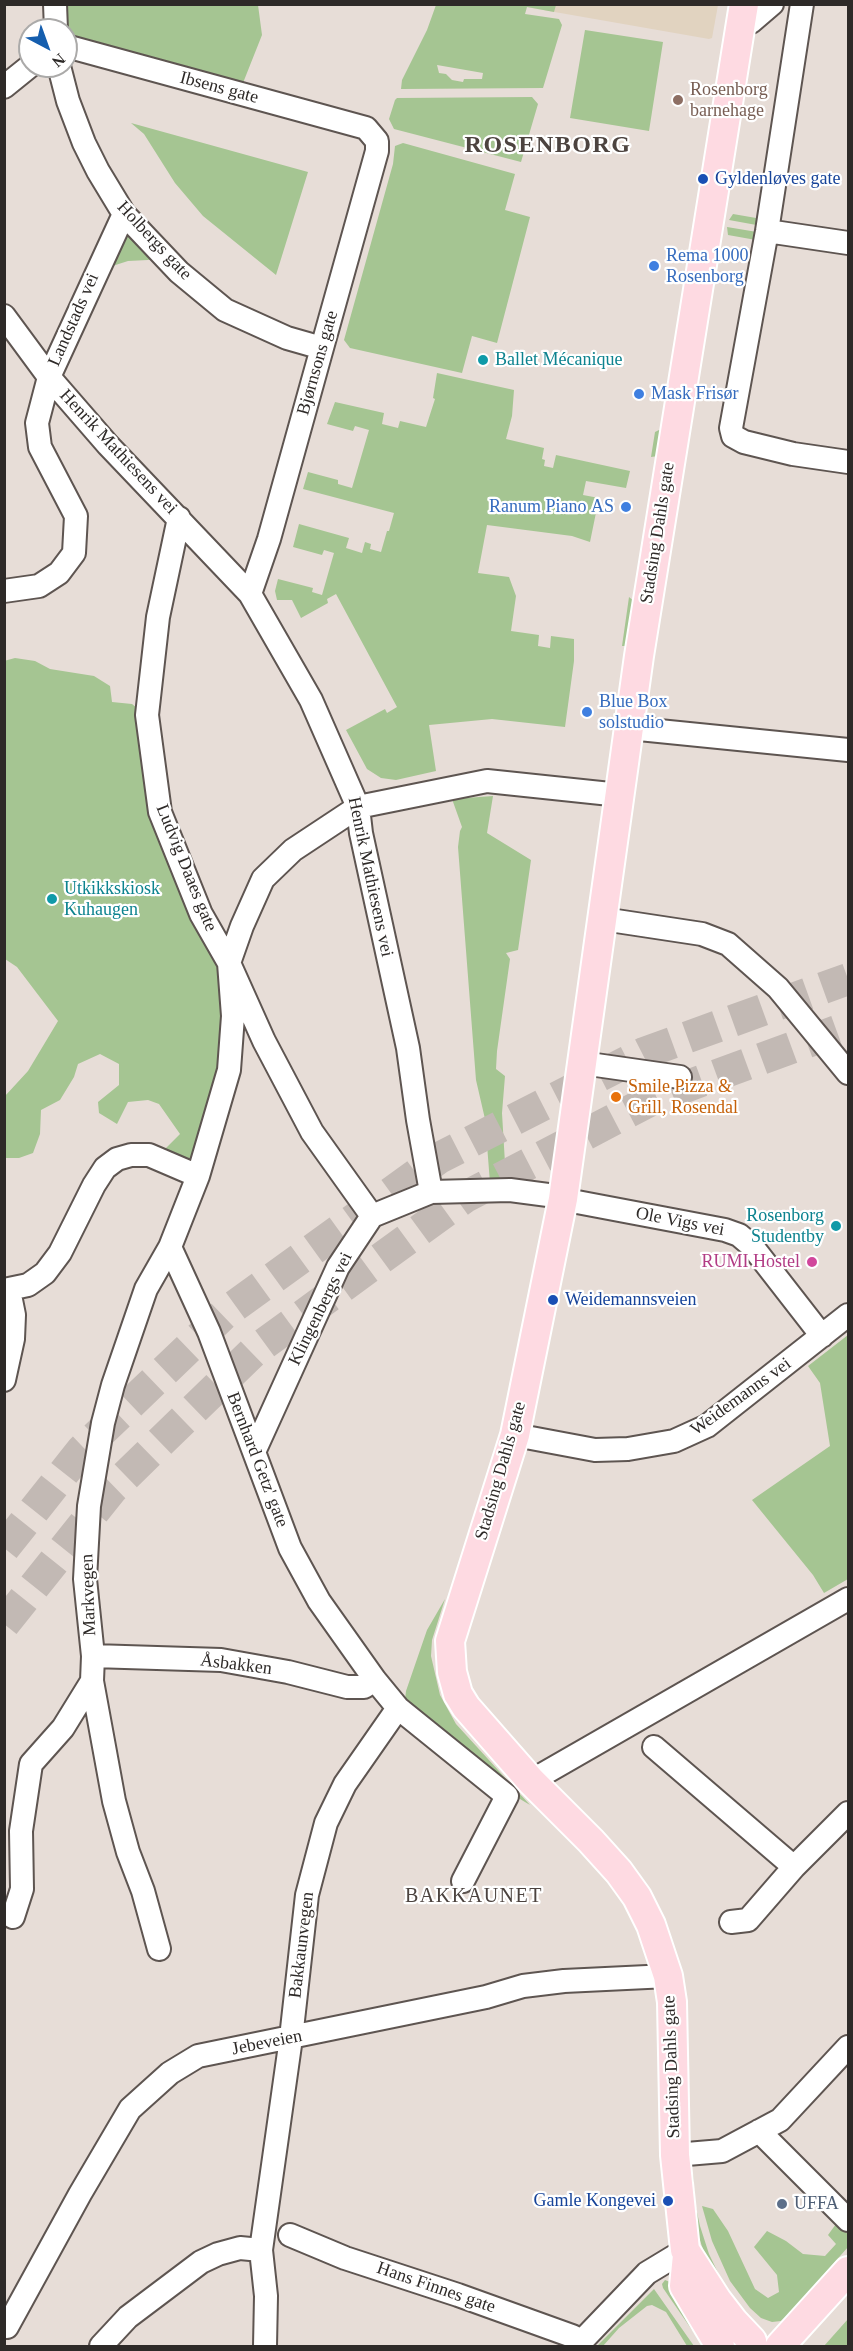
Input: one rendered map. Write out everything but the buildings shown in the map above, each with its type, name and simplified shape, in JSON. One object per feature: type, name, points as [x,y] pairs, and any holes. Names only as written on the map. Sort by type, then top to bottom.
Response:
[{"type":"main road","name":"Stadsing Dahls gate","points":[[720,2346],[684,2286],[686,2253],[675,2156],[672,2002],[668,1976],[651,1925],[637,1897],[619,1872],[591,1840],[531,1781],[475,1718],[458,1694],[452,1672],[450,1641],[515,1436],[563,1199],[629,728],[675,427],[743,15]]},
{"type":"main road","name":"Stadsing Dahls gate","points":[[686,2253],[728,2315],[752,2341],[753,2346]]},
{"type":"main road","points":[[780,2346],[849,2271]]},
{"type":"street","points":[[743,15],[751,22],[772,4]]},
{"type":"street","points":[[802,4],[767,231],[731,428],[733,436],[744,442],[793,454],[848,456]]},
{"type":"street","name":"Ibsens gate","points":[[78,49],[371,131]]},
{"type":"street","points":[[4,87],[18,76]]},
{"type":"street","name":"Holbergs gate","points":[[62,78],[84,143],[98,171],[124,214],[178,272],[225,310],[287,338],[322,348]]},
{"type":"street","name":"Bjørnsons gate","points":[[250,594],[269,539],[377,151],[376,141],[371,131]]},
{"type":"street","name":"Landstads vei","points":[[4,591],[39,586],[59,573],[74,553],[76,516],[40,447],[37,423],[49,376],[124,214]]},
{"type":"street","points":[[767,231],[849,243]]},
{"type":"street","name":"Henrik Mathiesens vei","points":[[4,316],[49,376],[108,445],[250,594],[311,700],[358,807],[361,833],[408,1048],[417,1120],[431,1192]]},
{"type":"street","name":"Ludvig Daaes gate","points":[[179,518],[158,617],[147,715],[160,812],[201,914],[229,963],[264,1041],[312,1132],[372,1216]]},
{"type":"street","points":[[629,728],[849,750]]},
{"type":"street","points":[[170,1247],[198,1176],[229,1070],[233,1016],[229,963],[242,926],[263,879],[293,850],[358,807],[487,781],[620,795]]},
{"type":"street","points":[[603,919],[702,934],[728,944],[778,988],[849,1073]]},
{"type":"street","points":[[582,1063],[680,1077]]},
{"type":"street","points":[[4,1380],[14,1315],[7,1290],[28,1285],[45,1273],[60,1253],[105,1168],[117,1159],[131,1155],[149,1155],[198,1176]]},
{"type":"street","points":[[372,1216],[431,1192],[510,1190],[563,1199]]},
{"type":"street","name":"Ole Vigs vei","points":[[563,1199],[726,1230],[739,1235],[752,1246],[822,1336]]},
{"type":"street","name":"Klingenbergs vei","points":[[254,1452],[338,1267],[372,1216]]},
{"type":"street","name":"Bernhard Getz' gate","points":[[170,1247],[209,1332],[290,1548],[320,1601],[375,1680],[398,1708],[507,1796],[463,1881]]},
{"type":"street","name":"Markvegen","points":[[159,1949],[114,1801],[92,1681],[93,1656],[85,1579],[89,1506],[103,1423],[113,1385],[146,1289],[170,1247]]},
{"type":"street","name":"Weidemanns vei","points":[[515,1436],[595,1450],[628,1449],[674,1441],[707,1426],[849,1315]]},
{"type":"street","points":[[531,1781],[849,1599]]},
{"type":"street","name":"Åsbakken","points":[[93,1656],[221,1660],[288,1672],[347,1687],[364,1688],[375,1680]]},
{"type":"street","points":[[13,1917],[22,1889],[21,1832],[30,1764],[63,1728],[92,1681]]},
{"type":"street","name":"Bakkaunvegen","points":[[265,2346],[266,2296],[261,2250],[291,2038],[307,1895],[326,1823],[345,1784],[398,1708]]},
{"type":"street","points":[[654,1747],[794,1867]]},
{"type":"street","points":[[731,1922],[748,1920],[794,1867],[847,1818]]},
{"type":"street","name":"Jebeveien","points":[[7,2327],[130,2109],[146,2092],[170,2073],[198,2056],[387,2016],[486,1998],[523,1986],[564,1981],[668,1976]]},
{"type":"street","points":[[675,2156],[722,2151],[780,2120],[849,2047]]},
{"type":"street","points":[[759,2131],[849,2220]]},
{"type":"street","name":"Hans Finnes gate","points":[[290,2235],[345,2258],[572,2336],[580,2344]]},
{"type":"street","points":[[101,2346],[128,2317],[201,2262],[240,2248],[261,2250]]},
{"type":"street","points":[[580,2344],[647,2274],[686,2253]]},
{"type":"shaded area","points":[[527,4],[718,5],[712,38],[709,39],[526,7]]},
{"type":"green space","points":[[55,5],[258,5],[262,35],[239,93],[78,49],[78,18],[61,18]]},
{"type":"green space","points":[[436,5],[556,5],[554,12],[527,7],[525,14],[559,19],[562,25],[543,88],[401,89],[402,80],[427,30]],"holes":[[[437,65],[483,73],[482,79],[464,79],[463,82],[452,80],[446,74],[439,73]]]},
{"type":"green space","points":[[585,30],[663,42],[649,131],[570,118]]},
{"type":"green space","points":[[532,97],[538,104],[521,162],[394,129],[389,119],[397,98]]},
{"type":"green space","points":[[131,123],[308,172],[276,275],[203,216],[175,183],[144,134]]},
{"type":"green space","points":[[403,143],[515,174],[505,210],[530,217],[497,343],[472,336],[462,373],[350,348],[344,340],[393,164],[395,146]]},
{"type":"green space","points":[[124,214],[164,256],[128,261],[103,269]]},
{"type":"green space","points":[[733,214],[762,219],[762,226],[729,220]]},
{"type":"green space","points":[[727,227],[757,232],[756,240],[728,235]]},
{"type":"green space","points":[[437,373],[514,390],[512,416],[506,439],[544,448],[542,459],[545,460],[544,466],[553,468],[556,455],[630,471],[626,488],[586,481],[583,495],[599,498],[590,542],[572,536],[487,525],[478,573],[509,577],[516,596],[511,631],[539,635],[538,646],[550,648],[551,636],[574,639],[574,661],[565,727],[492,719],[429,725],[436,771],[396,780],[381,778],[367,769],[346,730],[385,709],[387,713],[397,707],[336,594],[327,599],[328,603],[301,618],[292,600],[277,600],[275,591],[278,579],[313,588],[312,592],[322,595],[334,553],[324,550],[322,555],[293,547],[299,524],[349,538],[346,548],[362,553],[365,542],[371,544],[370,549],[381,552],[387,531],[389,531],[394,513],[303,489],[308,472],[338,480],[338,484],[352,488],[369,430],[355,426],[353,431],[327,424],[335,402],[384,413],[382,424],[398,428],[400,421],[426,427],[435,399],[433,398]]},
{"type":"green space","points":[[662,431],[658,456],[651,457],[655,432]]},
{"type":"green space","points":[[629,597],[635,602],[626,646],[622,646]]},
{"type":"green space","points":[[15,658],[35,661],[50,669],[94,676],[110,686],[112,702],[132,704],[142,712],[205,940],[222,978],[223,1068],[195,1158],[183,1161],[166,1154],[166,1148],[180,1134],[159,1104],[148,1100],[128,1102],[117,1124],[99,1113],[98,1102],[119,1085],[119,1064],[100,1054],[78,1064],[74,1077],[60,1100],[41,1110],[40,1134],[33,1153],[19,1158],[5,1158],[5,1096],[28,1071],[58,1021],[17,967],[5,959],[4,661]]},
{"type":"green space","points":[[493,796],[487,833],[531,860],[518,950],[506,953],[510,959],[497,1051],[496,1069],[505,1076],[502,1113],[506,1180],[490,1183],[485,1119],[476,1080],[458,847],[462,827],[452,799]]},
{"type":"green space","points":[[848,1335],[848,1579],[824,1593],[813,1575],[752,1500],[830,1446],[820,1383],[808,1366]]},
{"type":"green space","points":[[445,1599],[432,1640],[431,1656],[440,1695],[456,1724],[530,1805],[510,1793],[405,1700],[427,1630]]},
{"type":"green space","points":[[693,2174],[695,2203],[709,2254],[735,2302],[760,2328],[758,2330],[750,2326],[706,2258],[695,2226],[690,2181]]},
{"type":"green space","points":[[702,2206],[713,2209],[728,2231],[755,2289],[768,2298],[779,2292],[777,2275],[754,2247],[767,2231],[786,2241],[803,2254],[825,2256],[836,2244],[828,2235],[836,2224],[848,2234],[848,2247],[790,2313],[781,2321],[772,2322],[761,2318],[750,2308],[730,2281],[712,2241]]},
{"type":"green space","points":[[665,2280],[675,2284],[708,2346],[703,2346],[663,2288],[662,2284]]},
{"type":"green space","points":[[654,2289],[694,2346],[687,2346],[666,2312],[652,2305],[647,2306],[619,2328],[603,2346],[597,2346]]},
{"type":"green space","points":[[848,2319],[848,2346],[824,2346]]},
{"type":"tunnel","points":[[4,1548],[82,1450],[225,1313],[439,1158],[644,1053],[848,979]]},
{"type":"tunnel","points":[[4,1624],[112,1489],[253,1352],[465,1197],[655,1098],[848,1027]]},
{"type":"place","name":"Rosenborg barnehage","points":[[678,100]]},
{"type":"place","name":"Gyldenløves gate","points":[[703,179]]},
{"type":"place","name":"Rema 1000 Rosenborg","points":[[654,266]]},
{"type":"place","name":"Ballet Mécanique","points":[[483,360]]},
{"type":"place","name":"Mask Frisør","points":[[639,394]]},
{"type":"place","name":"Ranum Piano AS","points":[[626,507]]},
{"type":"place","name":"Blue Box solstudio","points":[[587,712]]},
{"type":"place","name":"Utkikkskiosk Kuhaugen","points":[[52,899]]},
{"type":"place","name":"Smile Pizza & Grill, Rosendal","points":[[616,1097]]},
{"type":"place","name":"Rosenborg Studentby","points":[[836,1226]]},
{"type":"place","name":"RUMI Hostel","points":[[812,1262]]},
{"type":"place","name":"Weidemannsveien","points":[[553,1300]]},
{"type":"place","name":"Gamle Kongevei","points":[[668,2201]]},
{"type":"place","name":"UFFA","points":[[782,2204]]},
{"type":"district","name":"ROSENBORG","points":[[548,146]]},
{"type":"district","name":"BAKKAUNET","points":[[474,1897]]}]
